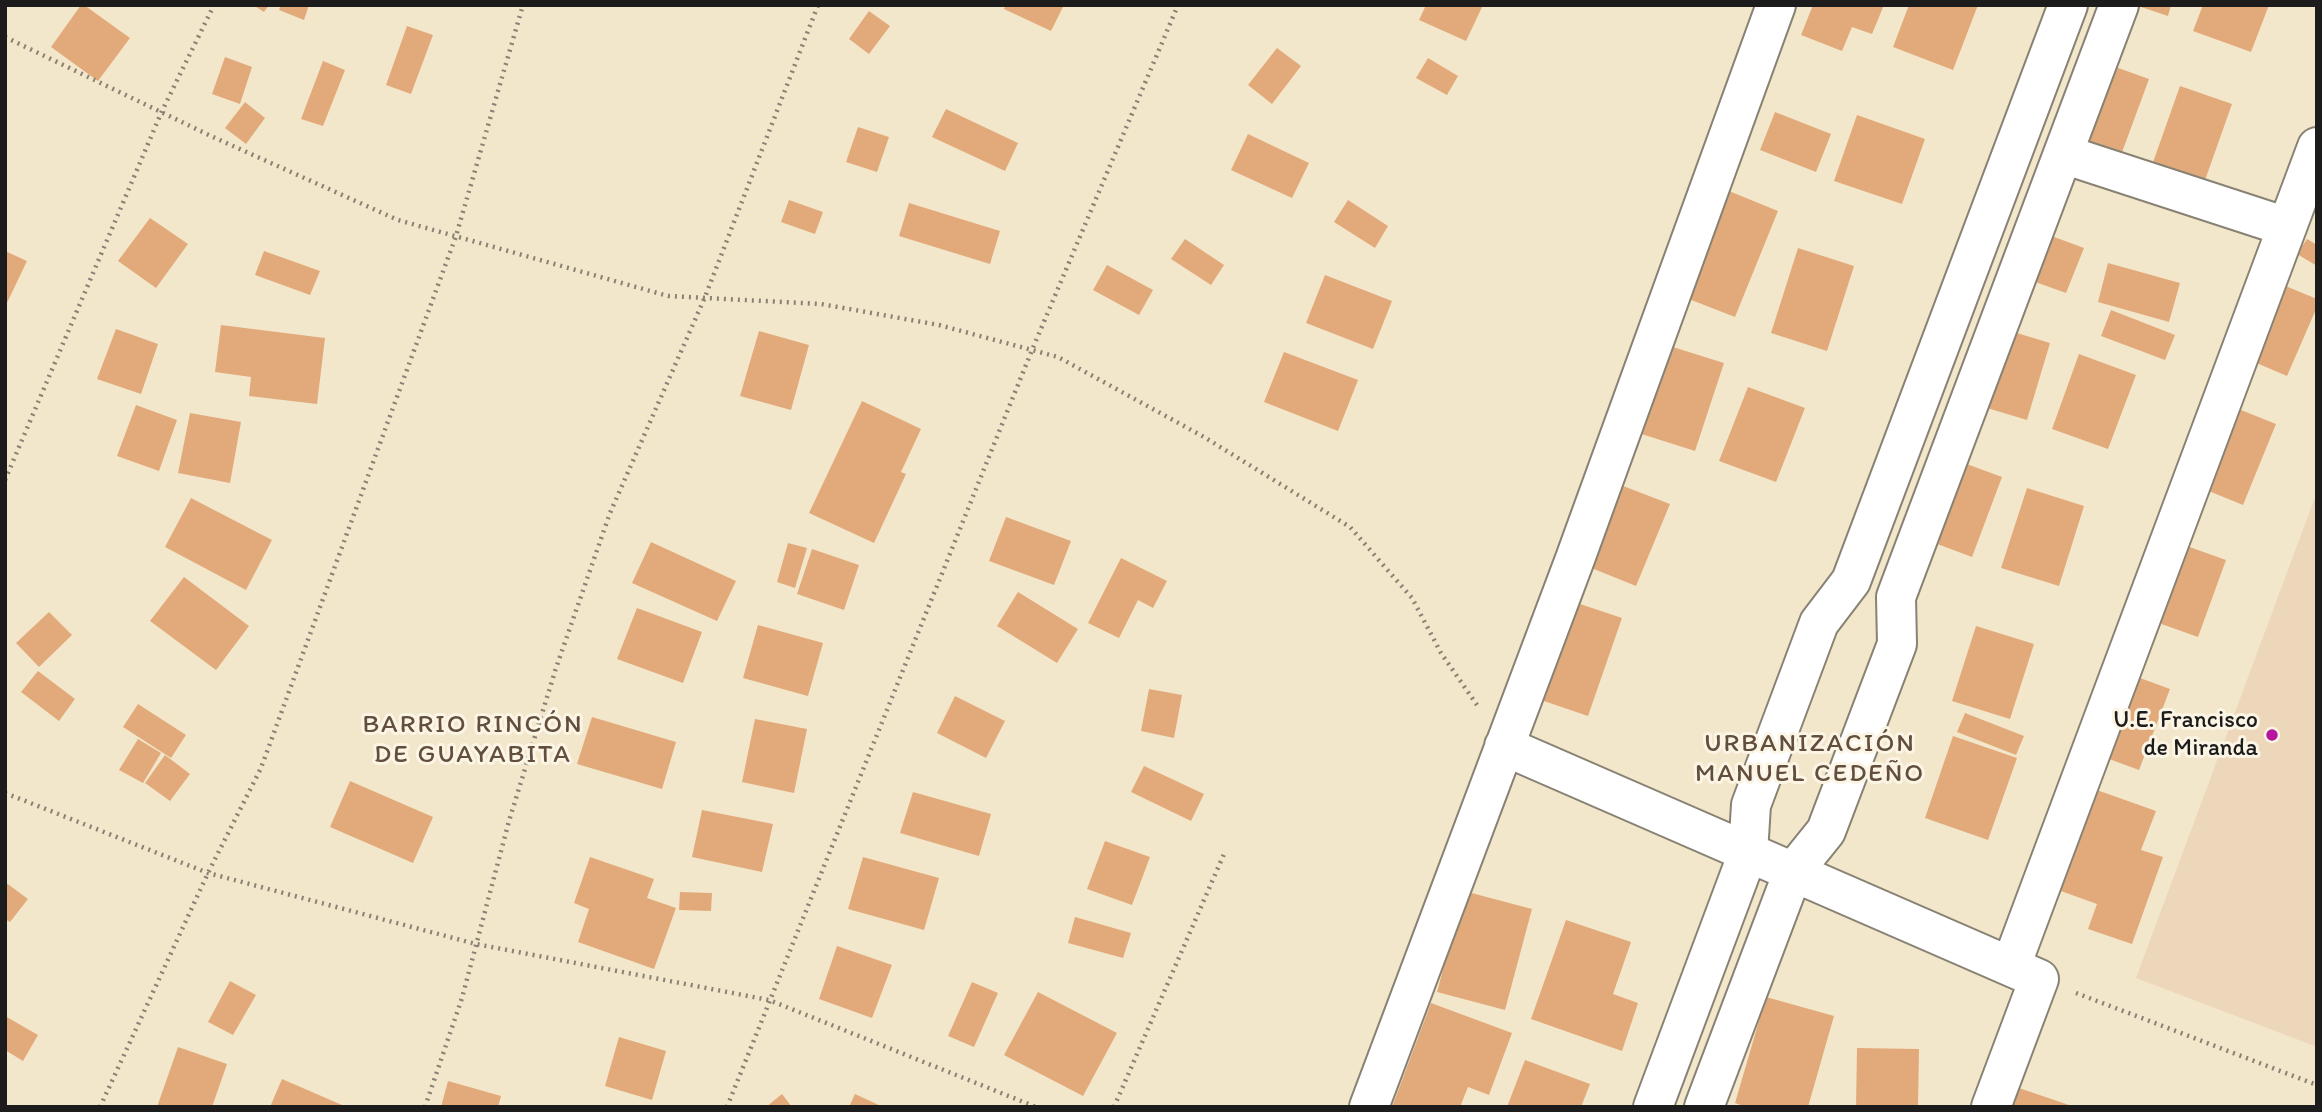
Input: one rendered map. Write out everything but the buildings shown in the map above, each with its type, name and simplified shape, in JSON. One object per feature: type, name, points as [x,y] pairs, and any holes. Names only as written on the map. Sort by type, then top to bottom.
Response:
[{"type":"street","points":[[1369,1107],[1575,559],[1776,5]]},
{"type":"street","points":[[1653,1107],[1748,853],[1751,804],[1819,623],[1852,581],[2068,5]]},
{"type":"street","points":[[1704,1107],[1793,872],[1826,831],[1897,644],[1896,597],[2119,5]]},
{"type":"street","points":[[1991,1107],[2025,973],[2317,147]]},
{"type":"street","points":[[2063,154],[2287,227]]},
{"type":"street","points":[[1852,581],[1896,597]]},
{"type":"street","points":[[1504,747],[2025,973]]},
{"type":"path","points":[[5,481],[162,111],[214,5]]},
{"type":"path","points":[[100,1107],[208,873],[261,768],[456,236],[523,5]]},
{"type":"path","points":[[425,1107],[462,998],[509,821],[556,668],[610,513],[705,297],[818,5]]},
{"type":"path","points":[[727,1107],[1032,350],[1178,5]]},
{"type":"path","points":[[5,37],[213,137],[398,220],[668,296],[821,304],[939,325],[1058,357],[1204,437],[1350,527],[1412,598],[1441,653],[1504,747]]},
{"type":"path","points":[[5,793],[208,873],[476,944],[769,1000],[1036,1107]]},
{"type":"path","points":[[1114,1107],[1224,853]]},
{"type":"path","points":[[2025,973],[2317,1084]]},
{"type":"shaded area","name":"U.E. Francisco de Miranda","points":[[2317,492],[2317,1047],[2136,978]]},
{"type":"place","name":"U.E. Francisco de Miranda","points":[[2272,735]]},
{"type":"district","name":"BARRIO RINCÓN DE GUAYABITA","points":[[473,740]]},
{"type":"district","name":"URBANIZACIÓN MANUEL CEDEÑO","points":[[1810,759]]}]
